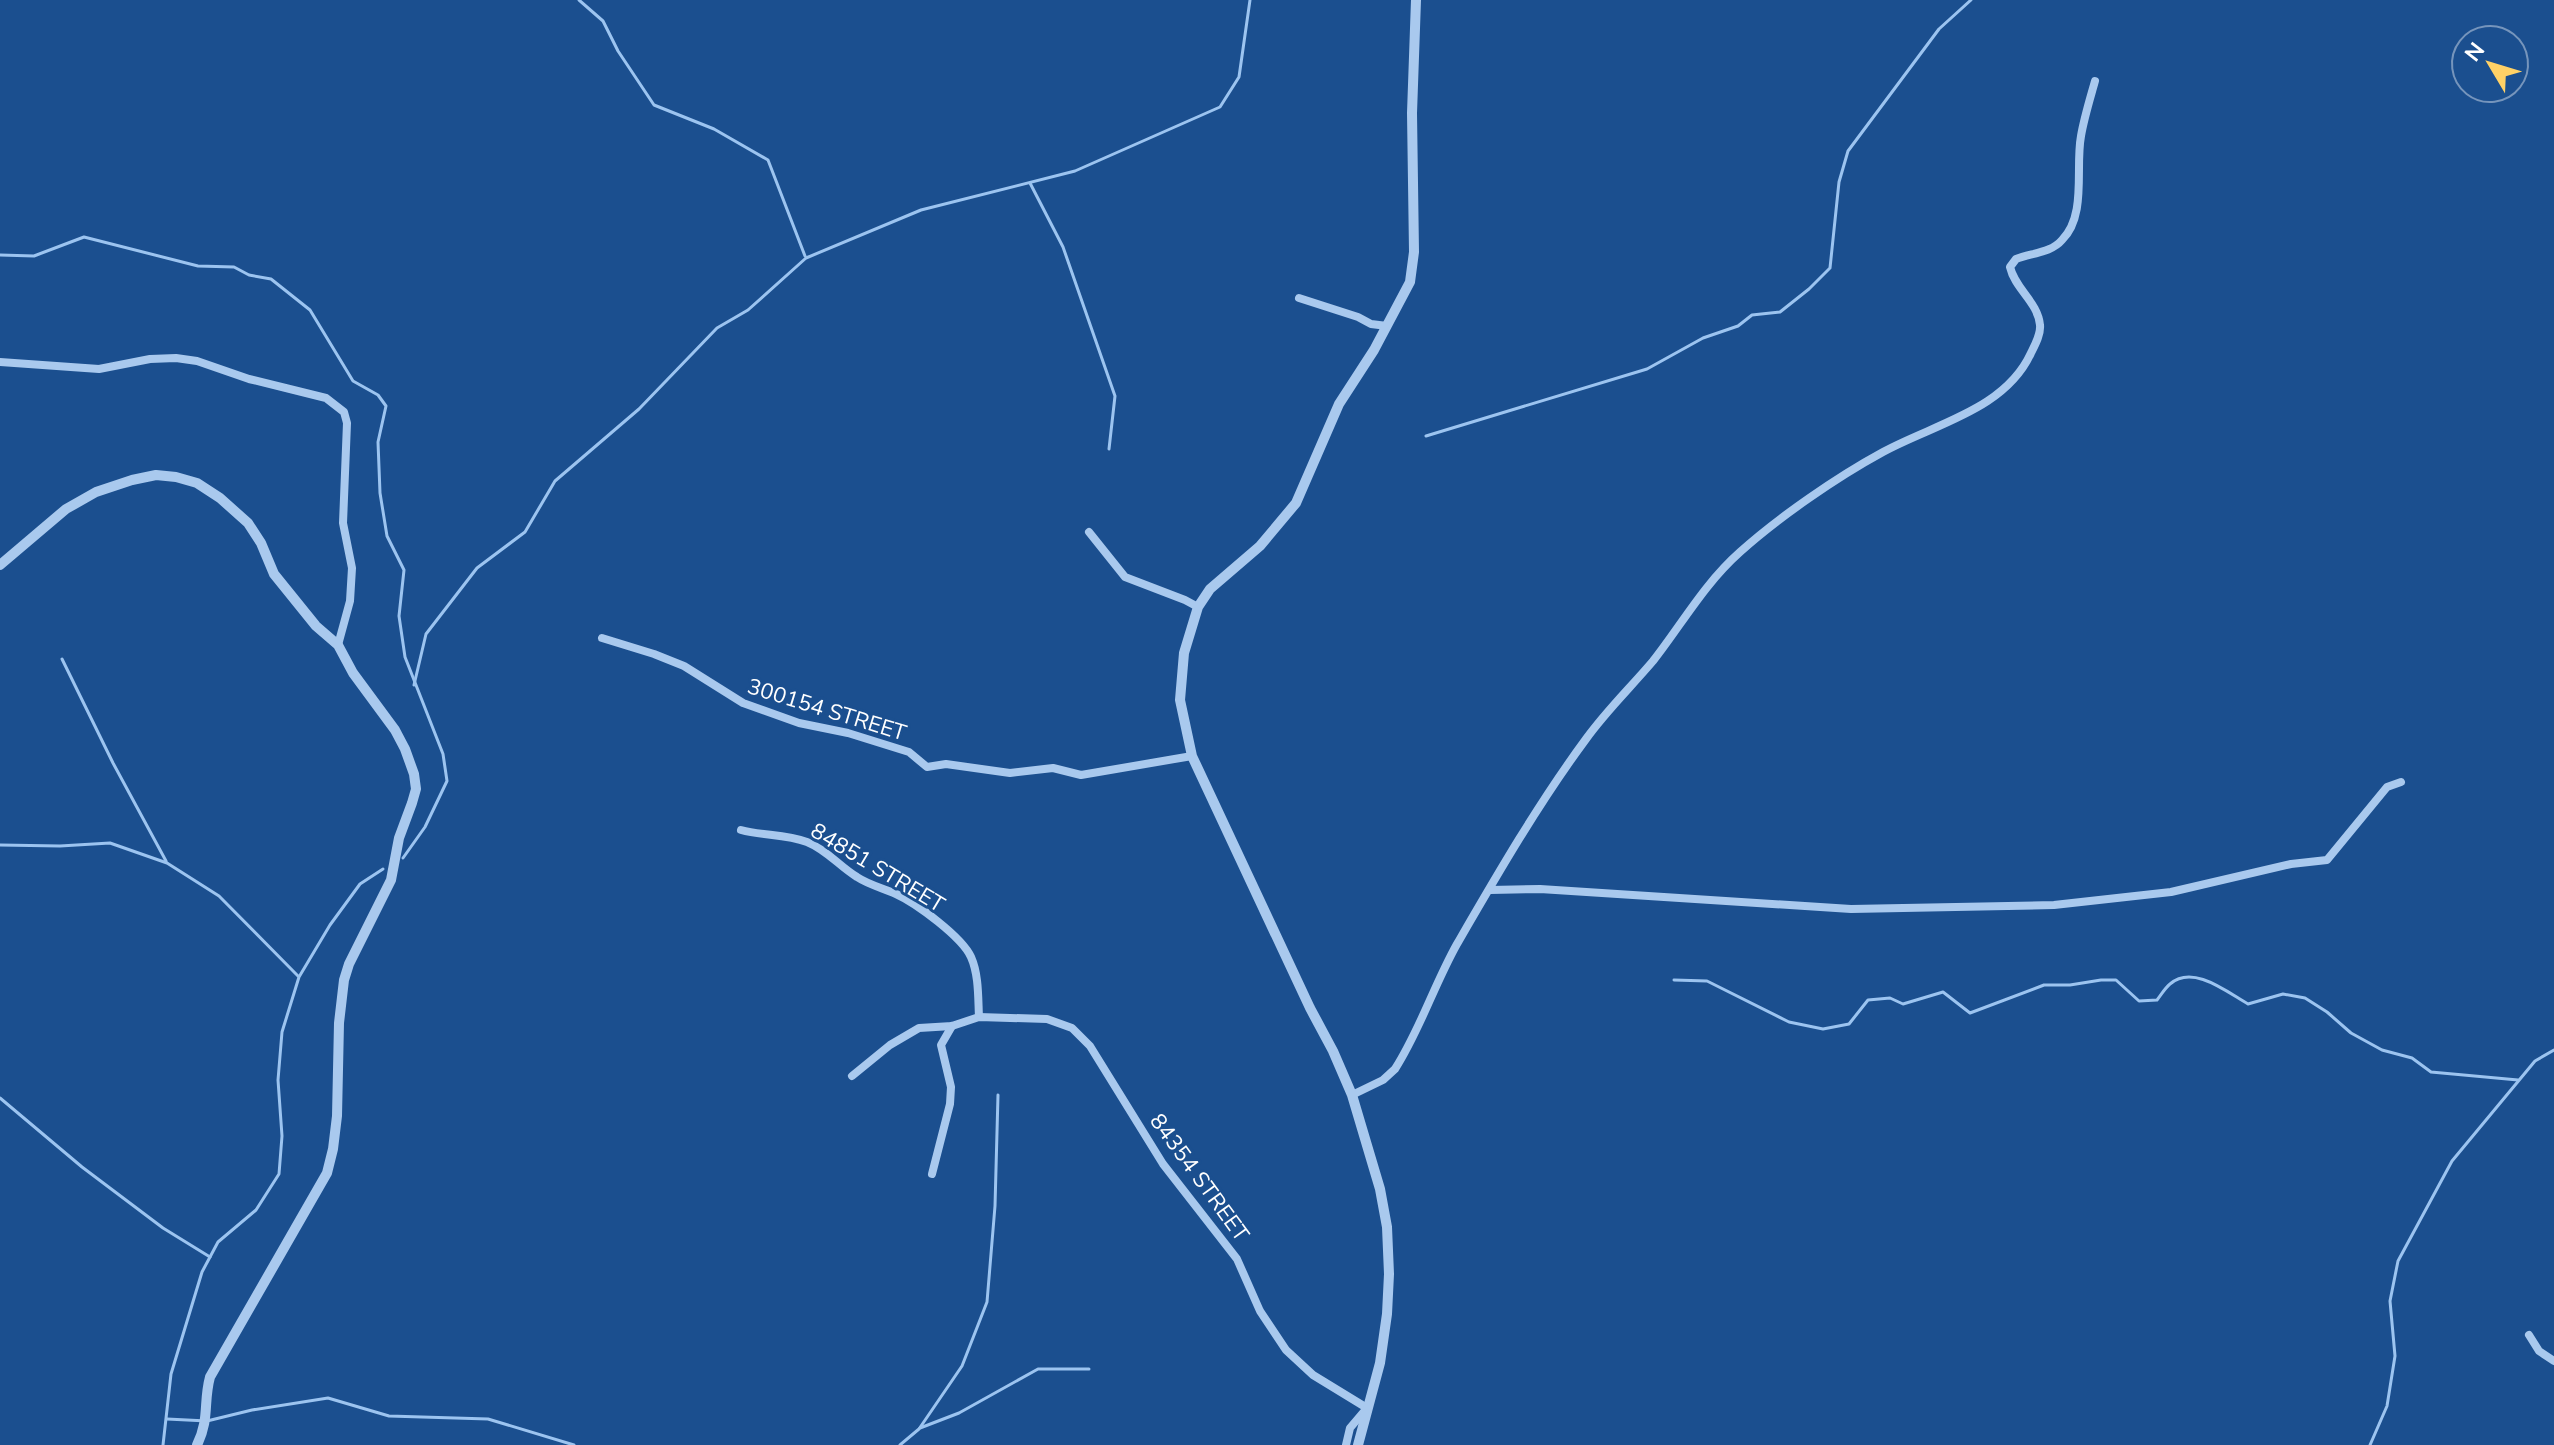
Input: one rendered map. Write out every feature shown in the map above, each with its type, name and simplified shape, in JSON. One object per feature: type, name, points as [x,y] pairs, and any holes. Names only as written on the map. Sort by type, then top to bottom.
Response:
[{"type":"street","points":[[1358,1445],[1380,1363],[1387,1314],[1387,1227],[1380,1189],[1352,1095],[1192,756],[1180,700],[1184,653],[1198,607],[1210,589],[1260,546],[1296,503],[1339,404],[1410,282],[1414,252],[1412,113],[1416,0]]},
{"type":"street","points":[[1352,1095],[1383,1080],[1395,1069],[1456,946],[1510,853],[1587,738],[1654,659],[1706,585],[1741,551],[1812,498],[1883,452],[1996,396],[2025,367],[2041,327],[2037,314],[2013,281],[2010,267],[2016,259],[2047,250],[2062,241],[2072,225],[2077,203],[2081,133],[2095,81]]},
{"type":"street","points":[[1299,298],[1371,324],[1387,326]]},
{"type":"street","points":[[0,362],[99,369],[176,358],[214,365],[249,379],[326,398],[338,405],[347,423],[343,523],[352,568],[350,601],[338,645]]},
{"type":"street","points":[[0,565],[66,509],[96,492],[144,477],[176,477],[197,483],[248,523],[280,584],[316,626],[338,645],[353,673],[395,730],[414,774],[416,789],[399,838],[391,880],[344,980],[339,1023],[337,1116],[327,1173],[210,1377],[206,1391],[207,1421],[197,1445]]},
{"type":"street","points":[[1089,532],[1125,577],[1198,607]]},
{"type":"street","name":"300154 STREET","points":[[602,638],[684,666],[743,703],[799,723],[848,733],[909,752],[927,767],[946,764],[970,770],[1010,773],[1053,768],[1081,775],[1192,756]]},
{"type":"street","points":[[1490,890],[1540,889],[1851,909],[2054,905],[2171,892],[2291,864],[2327,860],[2387,787],[2401,782]]},
{"type":"street","name":"84851 STREET","points":[[741,830],[787,835],[811,843],[855,876],[897,894],[940,925],[963,945],[971,957],[979,1017]]},
{"type":"street","points":[[852,1076],[890,1045],[919,1028],[952,1026],[979,1017]]},
{"type":"street","name":"84354 STREET","points":[[979,1017],[1047,1019],[1062,1023],[1080,1035],[1090,1046],[1163,1164],[1237,1259],[1260,1311],[1286,1350],[1313,1375],[1367,1408]]},
{"type":"street","points":[[932,1174],[950,1104],[951,1087],[941,1045],[952,1026]]},
{"type":"street","points":[[2529,1335],[2539,1351],[2554,1361]]},
{"type":"street","points":[[1346,1445],[1350,1428],[1367,1408]]},
{"type":"waterway","points":[[579,0],[603,21],[618,51],[654,105],[714,129],[768,160],[805,256]]},
{"type":"waterway","points":[[414,685],[426,634],[477,568],[525,532],[555,481],[639,409],[717,328],[748,310],[806,258],[921,210],[1075,171],[1220,107],[1239,77],[1250,0]]},
{"type":"waterway","points":[[1426,436],[1647,369],[1703,338],[1738,326],[1752,315],[1780,312],[1809,289],[1830,268],[1839,182],[1848,151],[1939,29],[1971,0]]},
{"type":"waterway","points":[[1030,183],[1063,247],[1115,396],[1109,449]]},
{"type":"waterway","points":[[0,255],[34,256],[84,237],[198,266],[234,267],[249,275],[271,279],[310,310],[353,381],[378,395],[386,406],[378,442],[380,493],[387,536],[404,570],[399,616],[405,657],[443,754],[447,781],[425,827],[403,858]]},
{"type":"waterway","points":[[62,659],[166,861]]},
{"type":"waterway","points":[[0,845],[110,843],[167,863],[219,896],[298,976]]},
{"type":"waterway","points":[[163,1445],[171,1374],[202,1272],[218,1242],[256,1210],[279,1174],[282,1136],[278,1080],[282,1032],[299,977],[330,925],[360,884],[383,869]]},
{"type":"waterway","points":[[1674,980],[1707,981],[1789,1022],[1823,1029],[1849,1024],[1868,1000],[1890,998],[1903,1004],[1943,992],[1970,1013],[2044,985],[2116,980],[2139,1001],[2157,1000],[2170,984],[2179,979],[2199,978],[2248,1004],[2283,994],[2305,998],[2351,1033],[2382,1050],[2412,1058],[2431,1072],[2518,1080]]},
{"type":"waterway","points":[[2370,1445],[2387,1406],[2395,1356],[2390,1301],[2398,1261],[2452,1161],[2535,1061],[2554,1050]]},
{"type":"waterway","points":[[900,1445],[919,1429],[962,1366],[987,1302],[995,1206],[998,1095]]},
{"type":"waterway","points":[[0,1098],[82,1167],[163,1228],[210,1257]]},
{"type":"waterway","points":[[920,1428],[959,1413],[1038,1369],[1089,1369]]},
{"type":"waterway","points":[[167,1419],[207,1421],[252,1410],[328,1398],[389,1416],[488,1419],[574,1445]]}]
